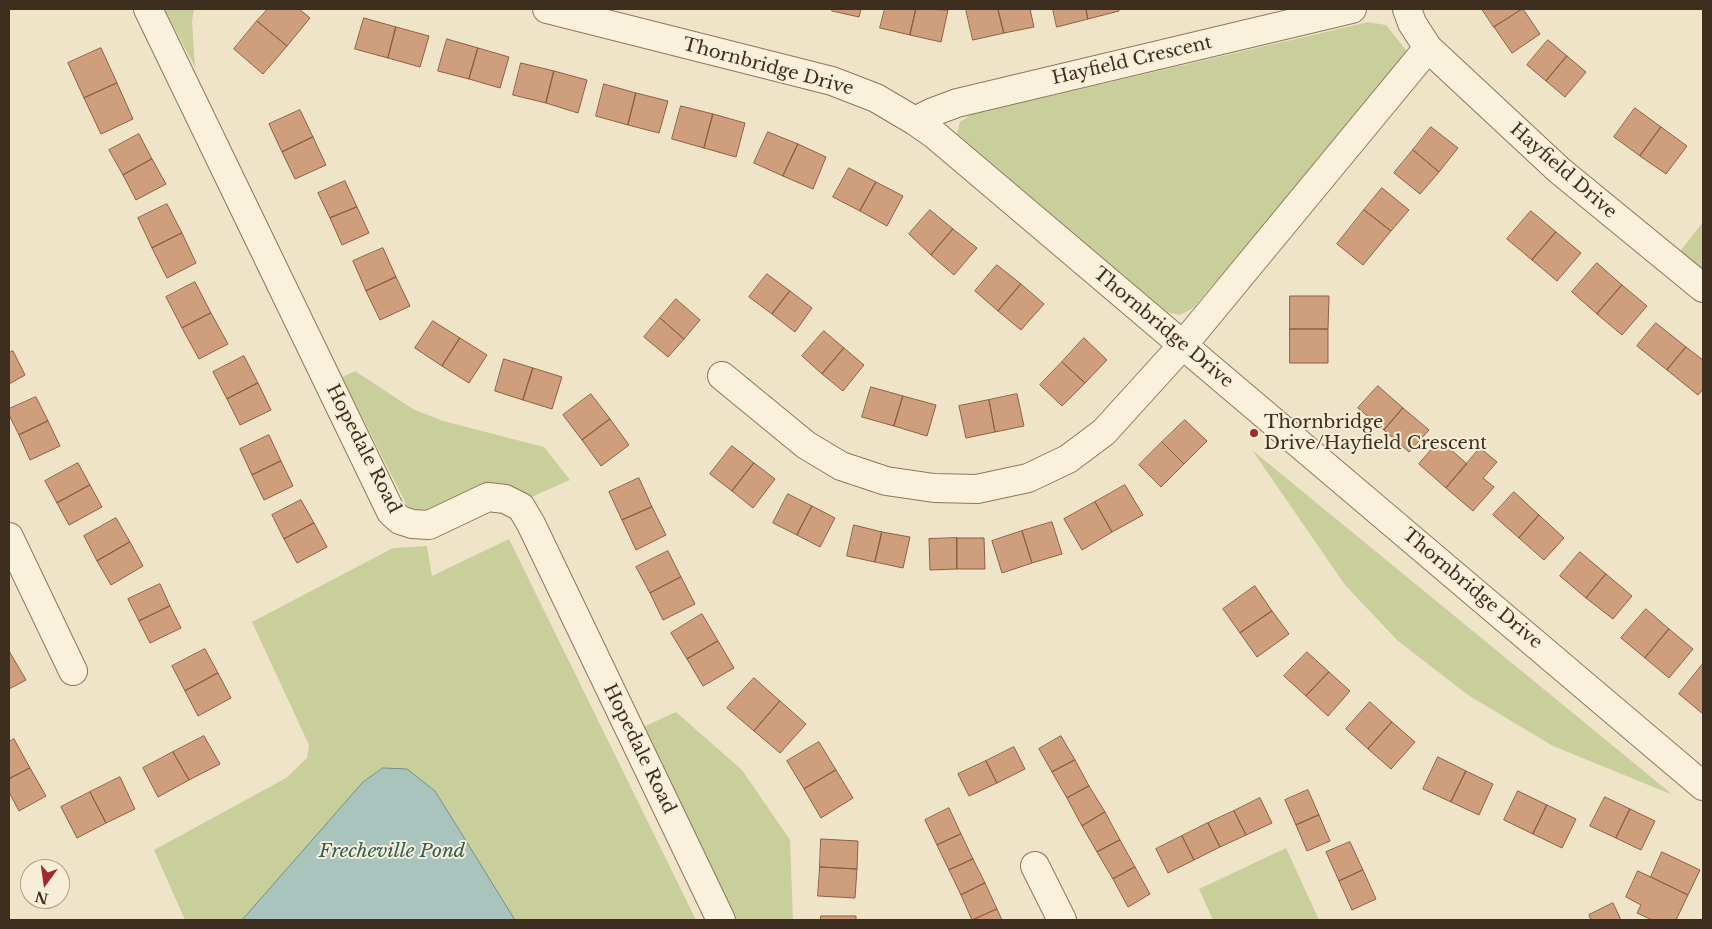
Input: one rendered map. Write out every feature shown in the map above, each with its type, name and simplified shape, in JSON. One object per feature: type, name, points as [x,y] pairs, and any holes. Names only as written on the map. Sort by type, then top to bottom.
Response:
[{"type":"street","name":"Hopedale Road","points":[[148,9],[391,512],[400,520],[412,524],[429,525],[488,497],[505,499],[521,507],[532,524],[721,920]]},
{"type":"street","name":"Thornbridge Drive","points":[[547,9],[832,81],[876,98],[915,121],[935,135],[1703,786]]},
{"type":"street","name":"Hayfield Crescent","points":[[915,121],[957,103],[1352,9]]},
{"type":"street","points":[[722,376],[806,445],[841,466],[886,481],[934,488],[977,489],[1028,478],[1068,459],[1104,432],[1183,345],[1428,48],[1412,23],[1407,9]]},
{"type":"street","name":"Hayfield Drive","points":[[1428,48],[1559,170],[1703,288]]},
{"type":"street","points":[[9,536],[73,672]]},
{"type":"street","points":[[1035,866],[1062,920]]},
{"type":"green space","points":[[164,9],[194,9],[192,22],[195,67]]},
{"type":"green space","points":[[1368,22],[1386,25],[1406,50],[1404,60],[1193,308],[1180,315],[1167,312],[957,134],[960,122],[970,115]]},
{"type":"green space","points":[[1703,222],[1703,274],[1678,254]]},
{"type":"green space","points":[[355,371],[413,409],[443,421],[544,447],[570,480],[529,498],[416,511],[407,506],[342,377]]},
{"type":"green space","points":[[1252,450],[1673,795],[1553,746],[1468,695],[1398,641],[1345,585]]},
{"type":"green space","points":[[509,539],[696,920],[185,920],[154,850],[286,778],[307,758],[309,745],[252,622],[393,548],[427,546],[432,576]]},
{"type":"green space","points":[[676,712],[742,770],[790,840],[793,920],[734,920],[643,727]]},
{"type":"green space","points":[[1286,848],[1319,920],[1213,920],[1199,889]]},
{"type":"water","name":"Frecheville Pond","points":[[383,768],[407,769],[435,791],[515,920],[242,920],[363,782]]},
{"type":"building","points":[[268,9],[299,9],[310,18],[287,46],[257,21]]},
{"type":"building","points":[[833,9],[861,9],[859,17],[832,11]]},
{"type":"building","points":[[885,9],[916,9],[910,35],[880,28]]},
{"type":"building","points":[[916,9],[948,10],[941,42],[910,35]]},
{"type":"building","points":[[966,9],[998,9],[1004,33],[973,40]]},
{"type":"building","points":[[998,9],[1030,9],[1034,27],[1004,33]]},
{"type":"building","points":[[1053,9],[1086,9],[1088,19],[1057,27]]},
{"type":"building","points":[[1086,9],[1119,9],[1119,11],[1088,19]]},
{"type":"building","points":[[1482,9],[1522,9],[1494,27]]},
{"type":"building","points":[[1523,9],[1540,34],[1512,53],[1494,27]]},
{"type":"building","points":[[364,18],[396,27],[388,58],[355,49]]},
{"type":"building","points":[[257,21],[287,46],[263,74],[234,49]]},
{"type":"building","points":[[396,27],[429,36],[420,67],[388,58]]},
{"type":"building","points":[[447,39],[478,48],[469,79],[438,71]]},
{"type":"building","points":[[1548,40],[1567,56],[1546,81],[1527,65]]},
{"type":"building","points":[[101,48],[117,83],[84,98],[68,63]]},
{"type":"building","points":[[478,48],[509,57],[500,88],[469,79]]},
{"type":"building","points":[[1567,56],[1586,72],[1565,97],[1546,81]]},
{"type":"building","points":[[521,63],[554,71],[546,103],[513,95]]},
{"type":"building","points":[[554,71],[587,80],[578,113],[546,103]]},
{"type":"building","points":[[117,83],[133,119],[101,134],[84,98]]},
{"type":"building","points":[[604,84],[636,93],[628,125],[596,116]]},
{"type":"building","points":[[636,93],[668,101],[659,133],[628,125]]},
{"type":"building","points":[[681,106],[713,114],[704,148],[672,139]]},
{"type":"building","points":[[1635,108],[1661,127],[1640,156],[1614,137]]},
{"type":"building","points":[[300,110],[313,137],[282,152],[269,124]]},
{"type":"building","points":[[713,114],[745,123],[736,157],[704,148]]},
{"type":"building","points":[[1431,127],[1458,148],[1439,172],[1413,150]]},
{"type":"building","points":[[1661,127],[1687,146],[1666,174],[1640,156]]},
{"type":"building","points":[[768,132],[798,144],[783,176],[754,163]]},
{"type":"building","points":[[139,134],[152,159],[123,175],[109,150]]},
{"type":"building","points":[[313,137],[326,165],[295,179],[282,152]]},
{"type":"building","points":[[798,144],[826,157],[813,189],[783,176]]},
{"type":"building","points":[[1413,150],[1439,172],[1420,194],[1394,173]]},
{"type":"building","points":[[152,159],[166,184],[136,200],[123,175]]},
{"type":"building","points":[[849,168],[876,182],[860,211],[833,197]]},
{"type":"building","points":[[345,181],[357,207],[330,218],[318,193]]},
{"type":"building","points":[[876,182],[903,196],[887,226],[860,211]]},
{"type":"building","points":[[1382,188],[1409,210],[1391,231],[1364,210]]},
{"type":"building","points":[[167,204],[182,233],[152,248],[138,218]]},
{"type":"building","points":[[357,207],[369,233],[342,245],[330,218]]},
{"type":"building","points":[[930,210],[953,229],[931,255],[909,234]]},
{"type":"building","points":[[1364,210],[1391,231],[1363,265],[1337,244]]},
{"type":"building","points":[[1531,211],[1556,232],[1532,260],[1507,239]]},
{"type":"building","points":[[953,229],[977,248],[954,275],[931,255]]},
{"type":"building","points":[[1556,232],[1581,253],[1557,281],[1532,260]]},
{"type":"building","points":[[182,233],[196,263],[167,278],[152,248]]},
{"type":"building","points":[[383,248],[396,277],[366,291],[353,261]]},
{"type":"building","points":[[1597,263],[1622,285],[1597,314],[1572,292]]},
{"type":"building","points":[[997,265],[1021,284],[998,311],[975,291]]},
{"type":"building","points":[[767,274],[790,291],[772,314],[749,297]]},
{"type":"building","points":[[396,277],[410,306],[380,320],[366,291]]},
{"type":"building","points":[[195,282],[211,313],[182,328],[166,297]]},
{"type":"building","points":[[1021,284],[1044,304],[1021,330],[998,311]]},
{"type":"building","points":[[1622,285],[1647,306],[1622,335],[1597,314]]},
{"type":"building","points":[[790,291],[812,308],[795,332],[772,314]]},
{"type":"building","points":[[1290,296],[1329,296],[1328,329],[1290,329]]},
{"type":"building","points":[[676,299],[700,320],[684,339],[660,318]]},
{"type":"building","points":[[211,313],[228,344],[199,359],[182,328]]},
{"type":"building","points":[[660,318],[684,339],[668,357],[644,337]]},
{"type":"building","points":[[433,321],[460,338],[442,366],[415,348]]},
{"type":"building","points":[[1656,323],[1686,347],[1667,370],[1637,346]]},
{"type":"building","points":[[1290,329],[1328,329],[1328,363],[1290,363]]},
{"type":"building","points":[[824,331],[844,348],[822,374],[802,356]]},
{"type":"building","points":[[460,338],[487,355],[469,383],[442,366]]},
{"type":"building","points":[[1084,338],[1107,360],[1085,383],[1062,362]]},
{"type":"building","points":[[1686,347],[1703,360],[1703,389],[1698,395],[1667,370]]},
{"type":"building","points":[[844,348],[864,365],[843,391],[822,374]]},
{"type":"building","points":[[13,351],[25,375],[9,384],[9,353]]},
{"type":"building","points":[[244,356],[258,383],[227,399],[213,372]]},
{"type":"building","points":[[504,359],[533,368],[523,400],[495,391]]},
{"type":"building","points":[[1062,362],[1085,383],[1062,406],[1040,385]]},
{"type":"building","points":[[533,368],[562,377],[552,409],[523,400]]},
{"type":"building","points":[[258,383],[271,410],[240,425],[227,399]]},
{"type":"building","points":[[1378,386],[1403,408],[1384,430],[1358,408]]},
{"type":"building","points":[[871,387],[903,396],[894,426],[862,417]]},
{"type":"building","points":[[591,394],[610,419],[582,440],[563,415]]},
{"type":"building","points":[[1017,394],[1024,426],[995,432],[989,400]]},
{"type":"building","points":[[903,396],[936,405],[927,436],[894,426]]},
{"type":"building","points":[[36,397],[48,421],[19,435],[9,415],[9,409]]},
{"type":"building","points":[[989,400],[995,432],[966,438],[959,406]]},
{"type":"building","points":[[1403,408],[1429,430],[1409,452],[1384,430]]},
{"type":"building","points":[[610,419],[629,445],[601,466],[582,440]]},
{"type":"building","points":[[1185,420],[1207,441],[1184,464],[1162,442]]},
{"type":"building","points":[[48,421],[60,446],[30,460],[19,435]]},
{"type":"building","points":[[269,435],[281,461],[252,475],[240,449]]},
{"type":"building","points":[[1440,440],[1467,464],[1446,488],[1419,464]]},
{"type":"building","points":[[1162,442],[1184,464],[1161,487],[1139,465]]},
{"type":"building","points":[[732,446],[754,463],[732,491],[710,474]]},
{"type":"building","points":[[1480,448],[1497,462],[1483,478],[1494,487],[1473,511],[1446,488]]},
{"type":"building","points":[[281,461],[293,486],[264,500],[252,475]]},
{"type":"building","points":[[78,463],[90,485],[57,503],[45,481]]},
{"type":"building","points":[[754,463],[775,479],[753,508],[732,491]]},
{"type":"building","points":[[639,478],[652,507],[622,520],[609,492]]},
{"type":"building","points":[[90,485],[102,507],[69,525],[57,503]]},
{"type":"building","points":[[1125,485],[1143,515],[1112,532],[1095,502]]},
{"type":"building","points":[[1514,492],[1539,515],[1519,538],[1493,515]]},
{"type":"building","points":[[788,494],[812,506],[797,535],[773,523]]},
{"type":"building","points":[[301,500],[314,523],[284,539],[272,515]]},
{"type":"building","points":[[1095,502],[1112,532],[1082,550],[1064,519]]},
{"type":"building","points":[[812,506],[835,518],[820,547],[797,535]]},
{"type":"building","points":[[652,507],[666,535],[636,550],[622,520]]},
{"type":"building","points":[[1539,515],[1564,538],[1544,560],[1519,538]]},
{"type":"building","points":[[116,518],[130,542],[97,561],[84,536]]},
{"type":"building","points":[[1052,522],[1062,554],[1032,563],[1022,531]]},
{"type":"building","points":[[314,523],[327,547],[297,563],[284,539]]},
{"type":"building","points":[[854,525],[882,532],[875,562],[847,556]]},
{"type":"building","points":[[1022,531],[1032,563],[1002,573],[992,541]]},
{"type":"building","points":[[882,532],[910,537],[903,568],[875,562]]},
{"type":"building","points":[[957,538],[957,569],[930,570],[929,539]]},
{"type":"building","points":[[957,538],[984,538],[985,569],[957,569]]},
{"type":"building","points":[[130,542],[143,566],[111,585],[97,561]]},
{"type":"building","points":[[668,551],[681,577],[650,593],[636,567]]},
{"type":"building","points":[[1580,552],[1606,574],[1586,598],[1560,576]]},
{"type":"building","points":[[1606,574],[1632,596],[1613,619],[1586,598]]},
{"type":"building","points":[[681,577],[695,604],[663,620],[650,593]]},
{"type":"building","points":[[160,584],[170,606],[139,621],[128,599]]},
{"type":"building","points":[[1255,586],[1272,611],[1240,633],[1223,609]]},
{"type":"building","points":[[170,606],[181,628],[150,643],[139,621]]},
{"type":"building","points":[[1646,609],[1669,629],[1645,658],[1621,638]]},
{"type":"building","points":[[1272,611],[1289,634],[1257,657],[1240,633]]},
{"type":"building","points":[[702,614],[718,641],[687,659],[671,633]]},
{"type":"building","points":[[1669,629],[1693,649],[1669,678],[1645,658]]},
{"type":"building","points":[[718,641],[734,668],[703,686],[687,659]]},
{"type":"building","points":[[205,649],[218,673],[185,691],[172,666]]},
{"type":"building","points":[[9,651],[26,680],[9,689]]},
{"type":"building","points":[[1307,652],[1329,672],[1306,696],[1284,676]]},
{"type":"building","points":[[1703,666],[1703,714],[1679,694]]},
{"type":"building","points":[[1329,672],[1350,691],[1328,716],[1306,696]]},
{"type":"building","points":[[218,673],[231,698],[198,716],[185,691]]},
{"type":"building","points":[[754,678],[780,701],[754,731],[727,708]]},
{"type":"building","points":[[780,701],[806,724],[780,753],[754,731]]},
{"type":"building","points":[[1370,702],[1392,722],[1368,749],[1346,729]]},
{"type":"building","points":[[1392,722],[1415,742],[1391,769],[1368,749]]},
{"type":"building","points":[[204,736],[220,764],[189,780],[173,752]]},
{"type":"building","points":[[1061,736],[1075,760],[1052,772],[1039,749]]},
{"type":"building","points":[[14,739],[30,768],[9,779],[9,742]]},
{"type":"building","points":[[819,742],[836,770],[804,789],[787,761]]},
{"type":"building","points":[[1014,747],[1025,769],[997,783],[986,761]]},
{"type":"building","points":[[173,752],[189,780],[158,797],[143,768]]},
{"type":"building","points":[[1438,757],[1466,771],[1451,802],[1423,789]]},
{"type":"building","points":[[1075,760],[1089,786],[1067,798],[1052,772]]},
{"type":"building","points":[[986,761],[997,783],[969,796],[958,774]]},
{"type":"building","points":[[30,768],[46,796],[19,811],[9,792],[9,779]]},
{"type":"building","points":[[836,770],[853,798],[821,818],[804,789]]},
{"type":"building","points":[[1466,771],[1493,784],[1479,815],[1451,802]]},
{"type":"building","points":[[120,777],[135,809],[106,823],[90,792]]},
{"type":"building","points":[[1089,786],[1105,812],[1082,826],[1067,798]]},
{"type":"building","points":[[1308,790],[1319,815],[1296,825],[1285,800]]},
{"type":"building","points":[[1518,791],[1547,805],[1533,834],[1504,820]]},
{"type":"building","points":[[90,792],[106,823],[77,838],[61,807]]},
{"type":"building","points":[[1605,797],[1630,809],[1616,838],[1590,826]]},
{"type":"building","points":[[1260,798],[1272,823],[1246,835],[1234,811]]},
{"type":"building","points":[[1547,805],[1576,819],[1562,848],[1533,834]]},
{"type":"building","points":[[949,808],[961,834],[937,845],[925,820]]},
{"type":"building","points":[[1630,809],[1655,821],[1641,850],[1616,838]]},
{"type":"building","points":[[1234,811],[1246,835],[1220,847],[1208,823]]},
{"type":"building","points":[[1105,812],[1120,840],[1097,852],[1082,826]]},
{"type":"building","points":[[1319,815],[1330,841],[1307,851],[1296,825]]},
{"type":"building","points":[[1208,823],[1220,847],[1194,860],[1182,836]]},
{"type":"building","points":[[961,834],[973,859],[949,870],[937,845]]},
{"type":"building","points":[[1182,836],[1194,860],[1168,873],[1156,849]]},
{"type":"building","points":[[821,839],[858,841],[857,869],[820,867]]},
{"type":"building","points":[[1120,840],[1135,867],[1113,879],[1097,852]]},
{"type":"building","points":[[1350,842],[1363,870],[1339,881],[1326,852]]},
{"type":"building","points":[[1662,852],[1700,870],[1688,895],[1651,877]]},
{"type":"building","points":[[973,859],[985,883],[961,895],[949,870]]},
{"type":"building","points":[[820,867],[857,869],[855,898],[818,896]]},
{"type":"building","points":[[1135,867],[1150,894],[1128,907],[1113,879]]},
{"type":"building","points":[[1363,870],[1376,899],[1352,910],[1339,881]]},
{"type":"building","points":[[1638,871],[1688,895],[1676,920],[1652,920],[1637,913],[1641,905],[1626,897]]},
{"type":"building","points":[[985,883],[997,909],[972,920],[961,895]]},
{"type":"building","points":[[1613,903],[1621,920],[1591,920],[1589,915]]},
{"type":"building","points":[[997,909],[1002,920],[973,920]]},
{"type":"building","points":[[821,916],[856,916],[856,920],[821,920]]},
{"type":"place","name":"Thornbridge Drive/Hayfield Crescent","points":[[1254,433]]}]
